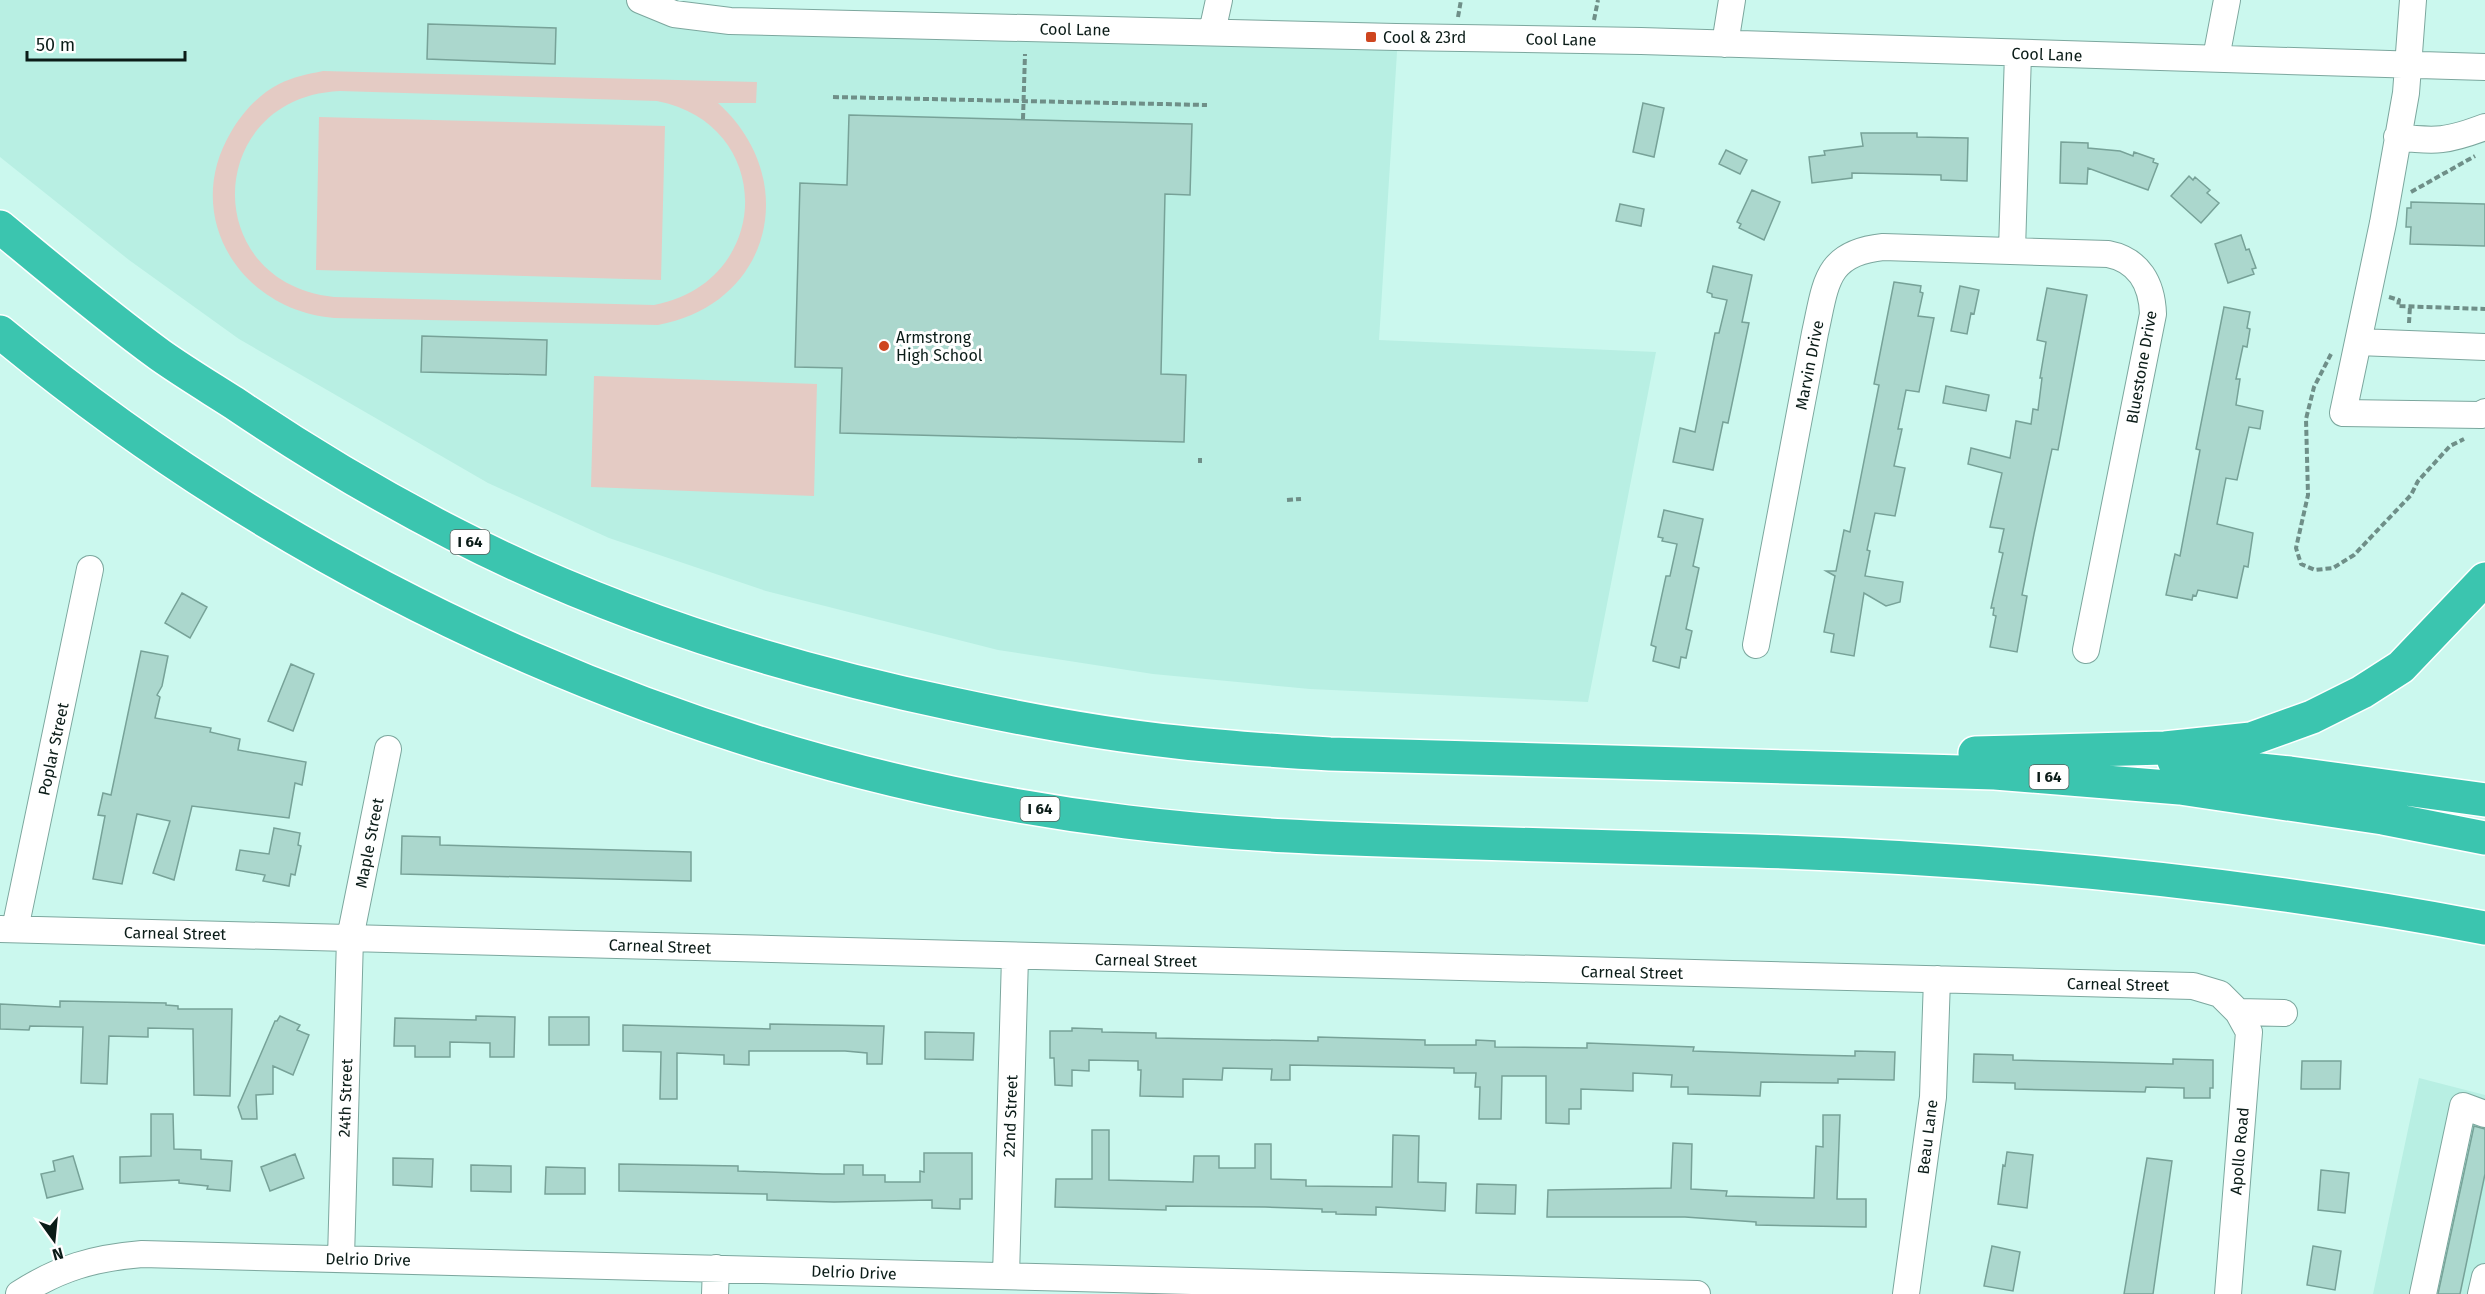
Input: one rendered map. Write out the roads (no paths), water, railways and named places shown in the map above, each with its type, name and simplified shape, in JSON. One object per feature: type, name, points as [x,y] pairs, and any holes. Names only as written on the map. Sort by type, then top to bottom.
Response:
[{"type":"highway","name":"I 64","points":[[0,227],[161,355],[349,477],[456,536],[547,578],[707,639],[879,688],[1009,716],[1114,734],[1234,748],[1330,754],[1995,773],[2180,788],[2383,818],[2485,838]]},
{"type":"highway","name":"I 64","points":[[0,332],[76,394],[170,460],[249,512],[383,588],[480,635],[672,714],[776,746],[918,785],[1059,813],[1212,832],[1327,838],[1927,858],[2195,882],[2398,911],[2485,927]]},
{"type":"highway","points":[[1608,761],[1759,755],[2085,751],[2165,748],[2251,739],[2312,717],[2362,692],[2401,667],[2485,579]]},
{"type":"highway","points":[[2085,751],[2290,773],[2485,800]]},
{"type":"highway","points":[[2398,911],[2485,950]]},
{"type":"street","name":"Cool Lane","points":[[640,0],[674,14],[698,19],[1503,37],[2485,67]]},
{"type":"street","points":[[1212,32],[1219,0]]},
{"type":"street","points":[[1725,44],[1732,0]]},
{"type":"street","points":[[2216,58],[2227,0]]},
{"type":"street","points":[[2413,0],[2409,65],[2383,223],[2345,343],[2343,413],[2481,415],[2485,412]]},
{"type":"street","points":[[2012,250],[2018,53]]},
{"type":"street","points":[[2397,137],[2449,140],[2485,127]]},
{"type":"street","name":"Marvin Drive","points":[[1756,645],[1815,333],[1826,284],[1833,270],[1846,257],[1861,250],[1883,247],[2012,250]]},
{"type":"street","name":"Bluestone Drive","points":[[2012,250],[2120,256],[2135,265],[2146,280],[2152,297],[2153,314],[2086,650]]},
{"type":"street","points":[[2345,343],[2485,347]]},
{"type":"street","name":"Poplar Street","points":[[8,929],[90,569]]},
{"type":"street","name":"Maple Street","points":[[350,938],[388,749]]},
{"type":"street","name":"Carneal Street","points":[[8,929],[2193,986],[2220,994],[2238,1011]]},
{"type":"street","name":"24th Street","points":[[341,1258],[350,938]]},
{"type":"street","name":"22nd Street","points":[[1006,1276],[1015,957]]},
{"type":"street","name":"Beau Lane","points":[[1906,1294],[1933,1097],[1936,980]]},
{"type":"street","points":[[2238,1011],[2284,1013]]},
{"type":"street","name":"Apollo Road","points":[[2228,1294],[2249,1032],[2238,1011]]},
{"type":"street","points":[[2423,1294],[2463,1106],[2485,1114]]},
{"type":"street","name":"Delrio Drive","points":[[19,1294],[72,1266],[112,1256],[142,1254],[1006,1276],[1263,1288],[1697,1294]]},
{"type":"street","points":[[715,1294],[716,1268]]},
{"type":"street","points":[[2481,1294],[2485,1277]]},
{"type":"place","name":"Cool & 23rd","points":[[1371,37]]},
{"type":"place","name":"Armstrong High School","points":[[884,346]]}]
